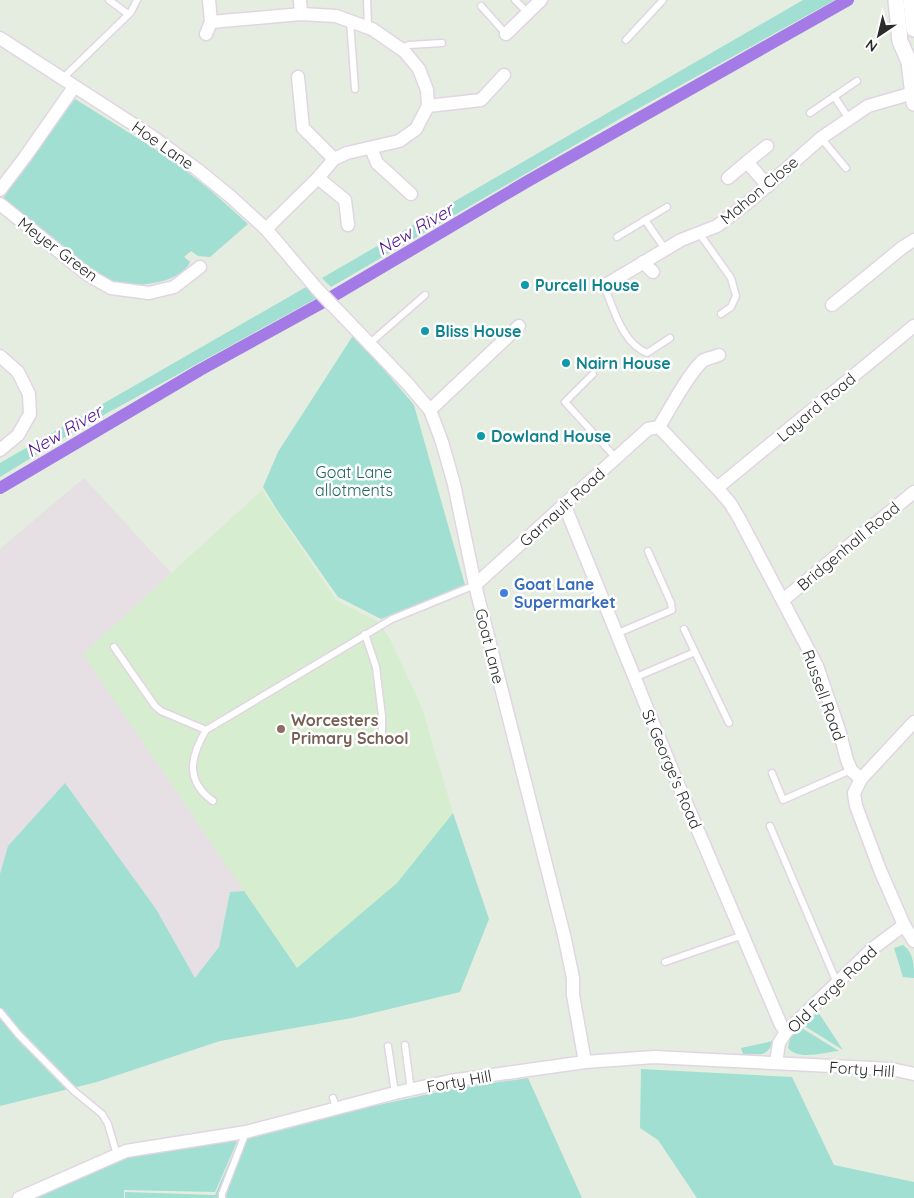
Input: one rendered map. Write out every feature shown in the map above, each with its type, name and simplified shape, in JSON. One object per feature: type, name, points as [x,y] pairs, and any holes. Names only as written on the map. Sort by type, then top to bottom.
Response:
[{"type":"street","points":[[209,0],[208,28],[301,14],[336,16],[368,27],[400,48],[419,70],[427,90],[428,106],[416,129],[400,141],[348,153],[334,159],[318,178],[266,229]]},
{"type":"street","points":[[300,0],[301,14]]},
{"type":"street","points":[[506,34],[541,0]]},
{"type":"street","points":[[896,0],[900,41],[909,62],[913,98]]},
{"type":"street","points":[[911,0],[914,29]]},
{"type":"street","name":"Hoe Lane","points":[[0,38],[153,138],[198,170],[266,229],[307,276]]},
{"type":"street","points":[[909,62],[914,44]]},
{"type":"street","points":[[428,106],[481,100],[504,75]]},
{"type":"street","points":[[298,77],[303,128],[334,159]]},
{"type":"street","points":[[0,190],[74,87]]},
{"type":"street","name":"Mahon Close","points":[[604,286],[681,240],[718,226],[768,186],[821,138],[868,106],[913,98]]},
{"type":"street","points":[[728,178],[767,146]]},
{"type":"street","points":[[371,148],[377,163],[411,194]]},
{"type":"street","points":[[748,162],[768,186]]},
{"type":"street","points":[[318,178],[345,200],[348,225]]},
{"type":"street","name":"Meyer Green","points":[[0,204],[88,276],[111,288],[149,293],[166,289],[174,287],[200,267]]},
{"type":"street","points":[[832,305],[914,240]]},
{"type":"street","points":[[644,262],[653,272]]},
{"type":"street","name":"Goat Lane","points":[[307,276],[430,410],[442,442],[454,484],[475,585],[564,935],[573,978],[573,995],[585,1062]]},
{"type":"street","points":[[430,410],[519,326]]},
{"type":"street","name":"Layard Road","points":[[717,488],[914,326]]},
{"type":"street","name":"Garnault Road","points":[[475,585],[616,458],[654,428],[683,386],[704,360],[720,355]]},
{"type":"street","points":[[0,356],[18,372],[29,394],[30,414],[18,435],[0,450]]},
{"type":"street","name":"Russell Road","points":[[654,428],[717,488],[730,503],[739,518],[817,666],[856,775]]},
{"type":"street","name":"Bridgenhall Road","points":[[783,600],[914,492]]},
{"type":"street","name":"St George's Road","points":[[564,504],[634,678],[786,1032]]},
{"type":"street","points":[[914,722],[856,775],[854,793],[856,806],[880,870],[904,925],[914,941]]},
{"type":"street","name":"Old Forge Road","points":[[776,1063],[779,1043],[786,1032],[872,949],[904,925]]},
{"type":"street","name":"Forty Hill","points":[[19,1198],[126,1151],[246,1132],[335,1103],[410,1091],[450,1081],[585,1062],[654,1058],[891,1069],[914,1074]]},
{"type":"lane","points":[[109,0],[128,14]]},
{"type":"lane","points":[[62,79],[131,12],[137,0]]},
{"type":"lane","points":[[368,0],[368,27]]},
{"type":"lane","points":[[515,0],[528,13]]},
{"type":"lane","points":[[626,40],[662,0]]},
{"type":"lane","points":[[481,6],[506,34]]},
{"type":"lane","points":[[350,21],[354,90]]},
{"type":"lane","points":[[400,48],[409,45],[442,42]]},
{"type":"lane","points":[[810,113],[857,81]]},
{"type":"lane","points":[[834,96],[849,119]]},
{"type":"lane","points":[[821,138],[846,168]]},
{"type":"lane","points":[[617,238],[666,207]]},
{"type":"lane","points":[[645,220],[665,249]]},
{"type":"lane","points":[[699,233],[731,278],[736,296],[730,307],[721,314]]},
{"type":"lane","points":[[604,286],[624,333],[638,350],[646,353],[670,338]]},
{"type":"lane","points":[[370,344],[425,295]]},
{"type":"lane","points":[[593,374],[565,402],[616,458]]},
{"type":"lane","points":[[616,634],[672,610],[671,603],[648,550]]},
{"type":"lane","points":[[213,801],[202,793],[194,780],[192,771],[202,737],[206,730],[307,671],[365,634],[392,620],[475,585]]},
{"type":"lane","points":[[684,629],[729,723]]},
{"type":"lane","points":[[365,634],[376,667],[382,716],[382,737]]},
{"type":"lane","points":[[114,647],[155,706],[161,711],[206,730]]},
{"type":"lane","points":[[634,678],[695,652]]},
{"type":"lane","points":[[772,773],[783,800],[856,775]]},
{"type":"lane","points":[[770,826],[837,983]]},
{"type":"lane","points":[[665,962],[743,935]]},
{"type":"lane","points":[[0,1012],[19,1035],[67,1084],[102,1114],[108,1124],[117,1156]]},
{"type":"lane","points":[[405,1045],[410,1091]]},
{"type":"lane","points":[[388,1046],[395,1093]]},
{"type":"lane","points":[[220,1197],[246,1132]]},
{"type":"shaded area","points":[[84,478],[171,573],[83,654],[244,891],[230,892],[219,947],[195,978],[156,909],[65,783],[8,846],[0,874],[0,549]]},
{"type":"shaded area","name":"Worcesters Primary School","points":[[262,490],[336,600],[379,622],[391,641],[422,708],[453,813],[397,883],[297,969],[83,654]]},
{"type":"green space","points":[[803,0],[835,0],[623,117],[331,287],[322,278]]},
{"type":"green space","points":[[75,99],[171,159],[209,189],[248,224],[210,257],[198,256],[191,251],[184,257],[190,262],[186,269],[167,280],[157,282],[134,285],[117,283],[89,270],[73,259],[3,198]]},
{"type":"green space","points":[[306,287],[317,298],[80,428],[0,477],[0,463]]},
{"type":"green space","name":"Goat Lane allotments","points":[[354,334],[414,405],[465,585],[381,619],[338,597],[263,487],[278,452]]},
{"type":"green space","points":[[65,783],[156,909],[195,978],[219,947],[230,892],[244,891],[297,968],[397,883],[453,813],[489,919],[460,992],[352,1018],[220,1041],[97,1082],[0,1106],[0,874],[8,846]]},
{"type":"green space","points":[[903,945],[911,956],[914,978],[903,977],[894,948]]},
{"type":"green space","points":[[818,1012],[843,1050],[803,1025]]},
{"type":"green space","points":[[800,1027],[839,1051],[805,1055],[792,1052],[788,1048],[790,1038]]},
{"type":"green space","points":[[775,1039],[769,1049],[763,1054],[743,1054],[741,1048]]},
{"type":"green space","points":[[641,1069],[792,1077],[834,1165],[914,1182],[914,1198],[697,1198],[658,1140],[640,1128]]},
{"type":"green space","points":[[528,1078],[582,1198],[125,1198],[125,1192],[215,1195],[241,1135],[452,1089]]},
{"type":"green space","points":[[239,1137],[215,1192],[124,1190],[124,1198],[32,1198],[127,1156]]},
{"type":"waterway","name":"New River","points":[[0,488],[200,370],[318,305],[528,181],[848,0]]},
{"type":"place","name":"Purcell House","points":[[525,285]]},
{"type":"place","name":"Bliss House","points":[[425,331]]},
{"type":"place","name":"Nairn House","points":[[566,363]]},
{"type":"place","name":"Dowland House","points":[[481,436]]},
{"type":"place","name":"Goat Lane Supermarket","points":[[504,593]]},
{"type":"place","name":"Worcesters Primary School","points":[[281,729]]}]
